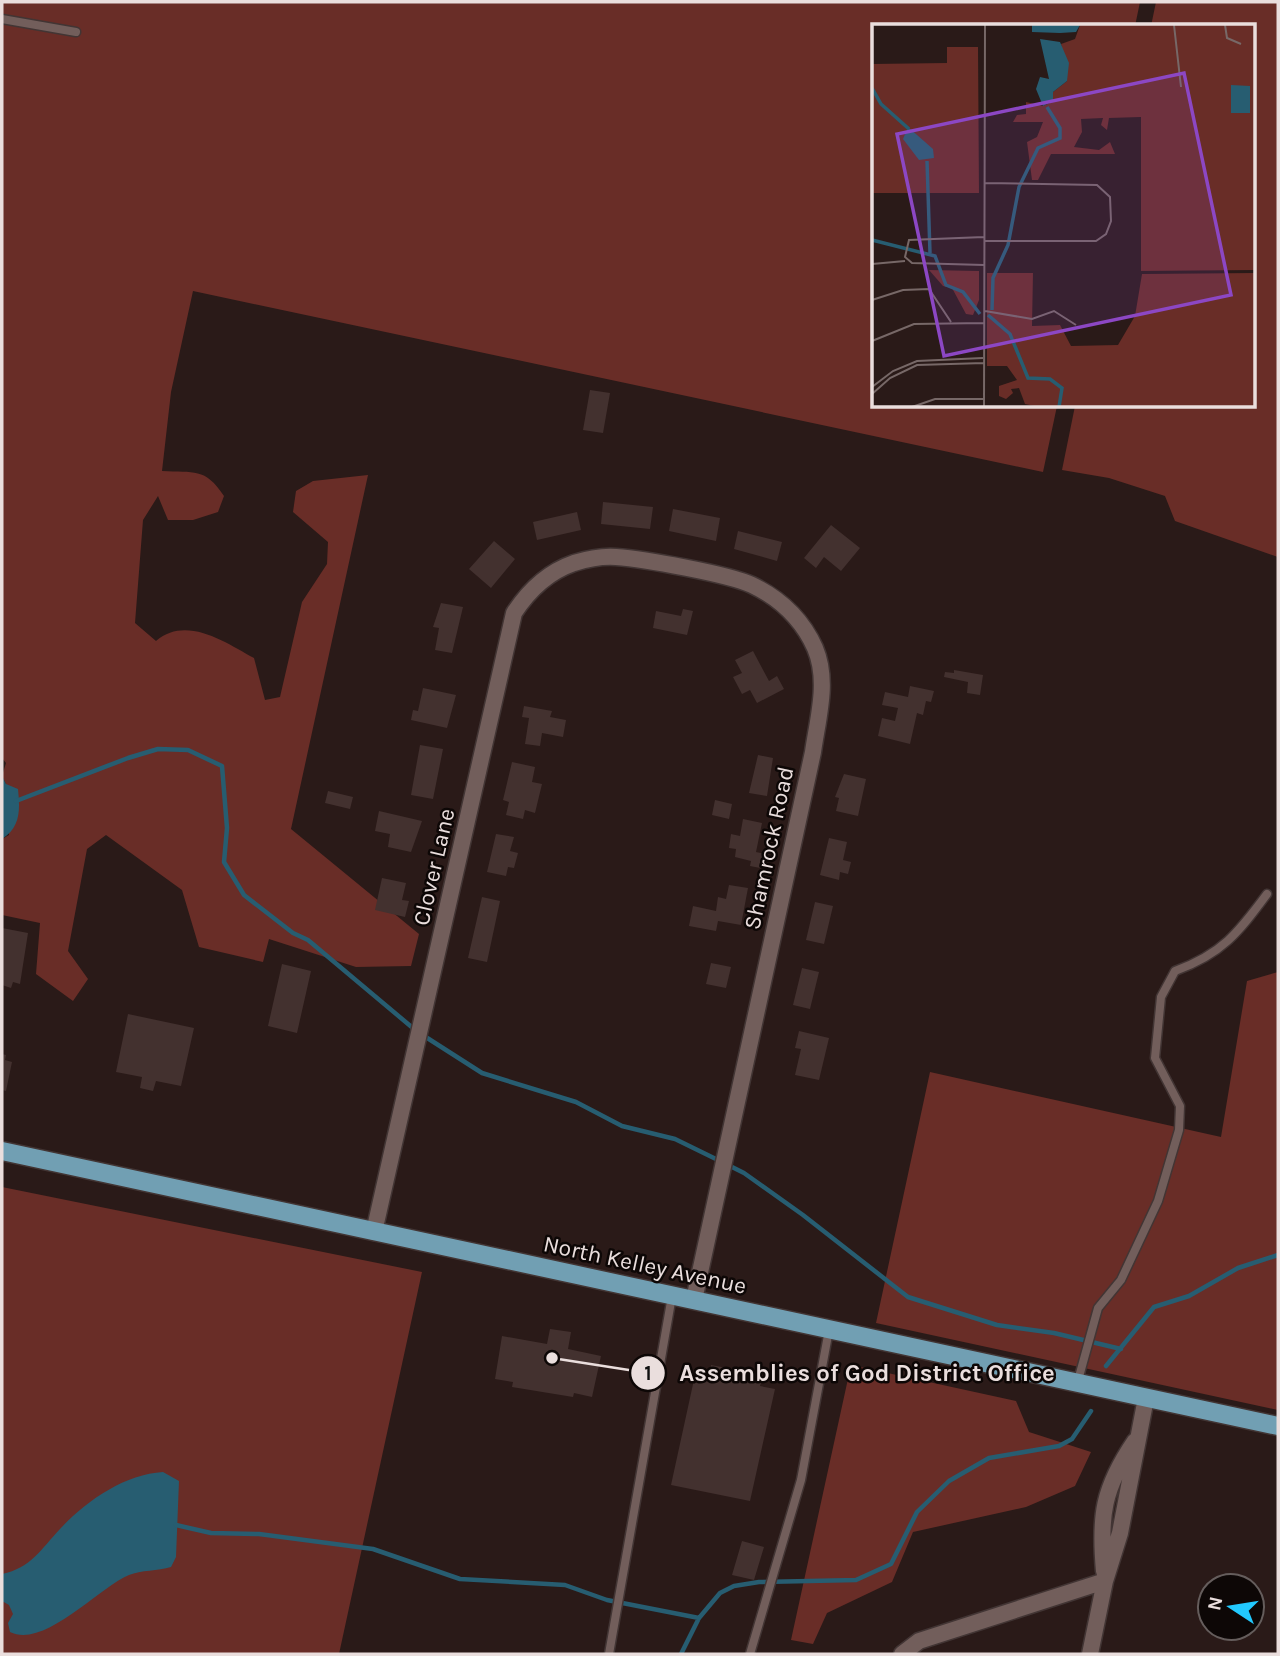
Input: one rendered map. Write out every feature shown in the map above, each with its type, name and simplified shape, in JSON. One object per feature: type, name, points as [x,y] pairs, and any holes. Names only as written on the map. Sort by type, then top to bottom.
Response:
[{"type":"main road","name":"North Kelley Avenue","points":[[2,1151],[1278,1426]]},
{"type":"street","name":"Clover Lane","points":[[374,1232],[514,613],[531,590],[548,576],[576,562],[597,558]]},
{"type":"street","name":"Shamrock Road","points":[[597,558],[634,559],[734,579],[758,588],[784,605],[798,620],[814,647],[824,685],[813,752],[694,1300]]},
{"type":"street","points":[[1090,1654],[1105,1581],[1120,1533],[1146,1398]]},
{"type":"street","points":[[902,1654],[919,1641],[1105,1581]]},
{"type":"lane","points":[[2,19],[76,32]]},
{"type":"lane","points":[[1077,1384],[1098,1308],[1121,1280],[1158,1201],[1179,1130],[1180,1106],[1155,1058],[1161,997],[1175,971],[1202,961],[1224,947],[1267,894]]},
{"type":"lane","points":[[609,1654],[671,1296]]},
{"type":"lane","points":[[750,1654],[801,1480],[829,1330]]},
{"type":"shaded area","points":[[2,2],[1140,2],[1135,24],[872,24],[872,408],[1057,408],[1043,472],[193,291],[171,392],[162,471],[198,473],[211,480],[224,496],[218,512],[193,520],[168,520],[158,496],[143,520],[135,623],[156,641],[180,630],[205,634],[231,645],[254,658],[265,700],[280,697],[302,602],[327,564],[328,542],[293,512],[296,491],[313,481],[368,475],[291,829],[419,934],[411,966],[356,967],[269,939],[263,962],[199,947],[182,890],[106,835],[87,849],[68,951],[88,979],[73,1001],[36,974],[40,923],[2,915],[2,839],[9,835],[6,784],[2,776],[6,763],[2,758]]},
{"type":"shaded area","points":[[1156,2],[1278,2],[1278,557],[1175,521],[1165,496],[1109,478],[1062,470],[1075,408],[1256,408],[1256,24],[1151,24]]},
{"type":"shaded area","points":[[1278,972],[1278,1410],[876,1323],[930,1072],[1221,1137],[1247,981]]},
{"type":"shaded area","points":[[2,1187],[422,1272],[339,1654],[2,1654]]},
{"type":"shaded area","points":[[851,1365],[1016,1401],[1029,1432],[1091,1452],[1075,1486],[1026,1507],[913,1532],[892,1582],[827,1613],[813,1644],[791,1640]]},
{"type":"water","points":[[2,776],[6,784],[18,789],[19,804],[16,823],[2,839]]},
{"type":"water","points":[[163,1472],[179,1481],[176,1557],[171,1567],[129,1575],[71,1615],[39,1632],[24,1635],[10,1632],[8,1623],[13,1614],[9,1605],[2,1601],[2,1574],[28,1562],[70,1519],[94,1499],[135,1478]]},
{"type":"building","points":[[590,390],[610,393],[603,433],[583,430]]},
{"type":"building","points":[[603,502],[653,507],[650,529],[601,524]]},
{"type":"building","points":[[673,509],[720,518],[716,541],[669,531]]},
{"type":"building","points":[[577,512],[581,530],[537,540],[533,522]]},
{"type":"building","points":[[831,525],[860,548],[841,571],[824,557],[816,568],[804,558]]},
{"type":"building","points":[[738,531],[782,542],[777,561],[734,549]]},
{"type":"building","points":[[494,541],[515,559],[491,588],[469,569]]},
{"type":"building","points":[[441,603],[463,607],[452,653],[435,650],[439,628],[433,627]]},
{"type":"building","points":[[683,609],[693,611],[687,635],[653,628],[656,611],[681,616]]},
{"type":"building","points":[[753,651],[769,681],[777,676],[784,689],[757,703],[750,690],[742,694],[733,677],[742,673],[735,660]]},
{"type":"building","points":[[954,670],[983,675],[980,695],[967,693],[968,682],[944,677],[945,672],[954,673]]},
{"type":"building","points":[[910,686],[934,691],[931,702],[926,701],[923,715],[917,713],[910,744],[878,736],[882,718],[895,721],[898,708],[882,705],[885,692],[908,697]]},
{"type":"building","points":[[423,688],[456,695],[447,728],[411,720],[413,710],[418,711]]},
{"type":"building","points":[[524,706],[552,711],[550,717],[566,720],[563,737],[542,733],[540,746],[525,744],[529,718],[522,717]]},
{"type":"building","points":[[420,745],[443,749],[433,799],[411,795]]},
{"type":"building","points":[[758,755],[773,758],[767,796],[749,793]]},
{"type":"building","points":[[512,762],[535,767],[532,782],[542,784],[535,813],[525,810],[523,819],[506,815],[509,802],[503,800]]},
{"type":"building","points":[[844,774],[866,779],[858,816],[836,811],[839,798],[835,797]]},
{"type":"building","points":[[328,791],[353,797],[350,809],[325,803]]},
{"type":"building","points":[[715,800],[732,804],[729,819],[712,815]]},
{"type":"building","points":[[379,811],[422,821],[411,852],[388,847],[390,834],[375,831]]},
{"type":"building","points":[[743,819],[762,823],[756,852],[769,855],[766,869],[750,866],[751,861],[735,857],[736,849],[729,848],[731,834],[740,836]]},
{"type":"building","points":[[496,834],[514,837],[510,851],[518,853],[514,868],[508,867],[506,876],[487,872]]},
{"type":"building","points":[[829,838],[847,842],[843,860],[851,862],[848,874],[840,872],[839,880],[820,875]]},
{"type":"building","points":[[382,878],[406,883],[402,900],[409,901],[405,917],[375,910]]},
{"type":"building","points":[[729,885],[748,888],[741,925],[718,921],[716,931],[689,926],[693,906],[716,911],[718,897],[726,899]]},
{"type":"building","points":[[482,897],[500,901],[487,962],[468,958]]},
{"type":"building","points":[[815,902],[833,906],[824,944],[806,940]]},
{"type":"building","points":[[2,928],[28,933],[20,984],[13,982],[11,988],[2,985]]},
{"type":"building","points":[[711,963],[731,967],[726,988],[706,984]]},
{"type":"building","points":[[282,964],[311,971],[297,1033],[268,1026]]},
{"type":"building","points":[[802,968],[819,972],[810,1009],[793,1005]]},
{"type":"building","points":[[128,1014],[194,1028],[181,1086],[156,1081],[153,1091],[140,1088],[142,1077],[116,1072]]},
{"type":"building","points":[[799,1031],[829,1038],[819,1080],[795,1075],[801,1049],[795,1048]]},
{"type":"building","points":[[2,1054],[6,1055],[5,1060],[12,1062],[6,1091],[2,1090]]},
{"type":"building","points":[[550,1329],[571,1332],[568,1349],[601,1356],[592,1397],[574,1393],[573,1397],[512,1387],[513,1382],[495,1379],[502,1336],[547,1344]]},
{"type":"building","points":[[711,1365],[763,1375],[760,1386],[775,1389],[750,1501],[671,1485],[695,1375],[709,1378]]},
{"type":"building","points":[[742,1541],[764,1547],[754,1580],[732,1575]]},
{"type":"waterway","points":[[16,801],[158,749],[188,750],[222,766],[227,828],[224,862],[244,895],[293,933],[308,940],[414,1029]]},
{"type":"waterway","points":[[421,1034],[482,1073],[576,1102],[622,1126],[675,1139],[720,1161]]},
{"type":"waterway","points":[[728,1165],[744,1173],[803,1215],[908,1297],[997,1325],[1054,1333],[1121,1349]]},
{"type":"waterway","points":[[1106,1366],[1154,1307],[1189,1296],[1238,1268],[1278,1255]]},
{"type":"waterway","points":[[681,1654],[699,1618],[720,1593],[734,1586],[759,1582],[856,1580],[891,1564],[917,1512],[949,1481],[989,1458],[1059,1446],[1072,1439],[1091,1411]]},
{"type":"waterway","points":[[176,1525],[211,1533],[259,1534],[373,1549],[460,1579],[565,1585],[607,1600],[699,1618]]},
{"type":"place","name":"Assemblies of God District Office","points":[[552,1358]]}]
